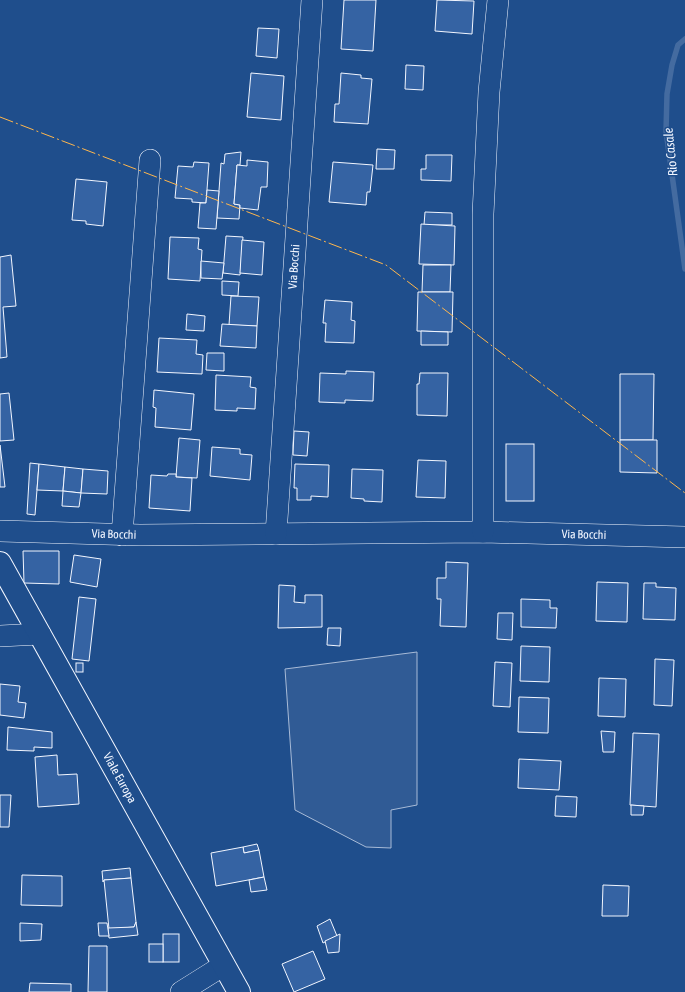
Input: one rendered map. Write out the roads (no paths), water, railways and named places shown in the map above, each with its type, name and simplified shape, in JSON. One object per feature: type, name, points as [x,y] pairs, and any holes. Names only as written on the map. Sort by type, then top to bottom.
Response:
[{"type":"main road","name":"Viale Europa","points":[[0,563],[239,992]]},
{"type":"street","name":"Via Bocchi","points":[[276,534],[312,0]]},
{"type":"street","points":[[483,532],[483,214],[489,92],[498,0]]},
{"type":"street","points":[[122,535],[150,160]]},
{"type":"street","name":"Via Bocchi","points":[[0,531],[122,535],[483,532],[685,537]]},
{"type":"street","points":[[0,636],[40,634]]},
{"type":"street","points":[[181,992],[224,965]]},
{"type":"waterway","name":"Rio Casale","points":[[685,39],[678,45],[672,65],[667,94],[666,131],[685,269]]}]
